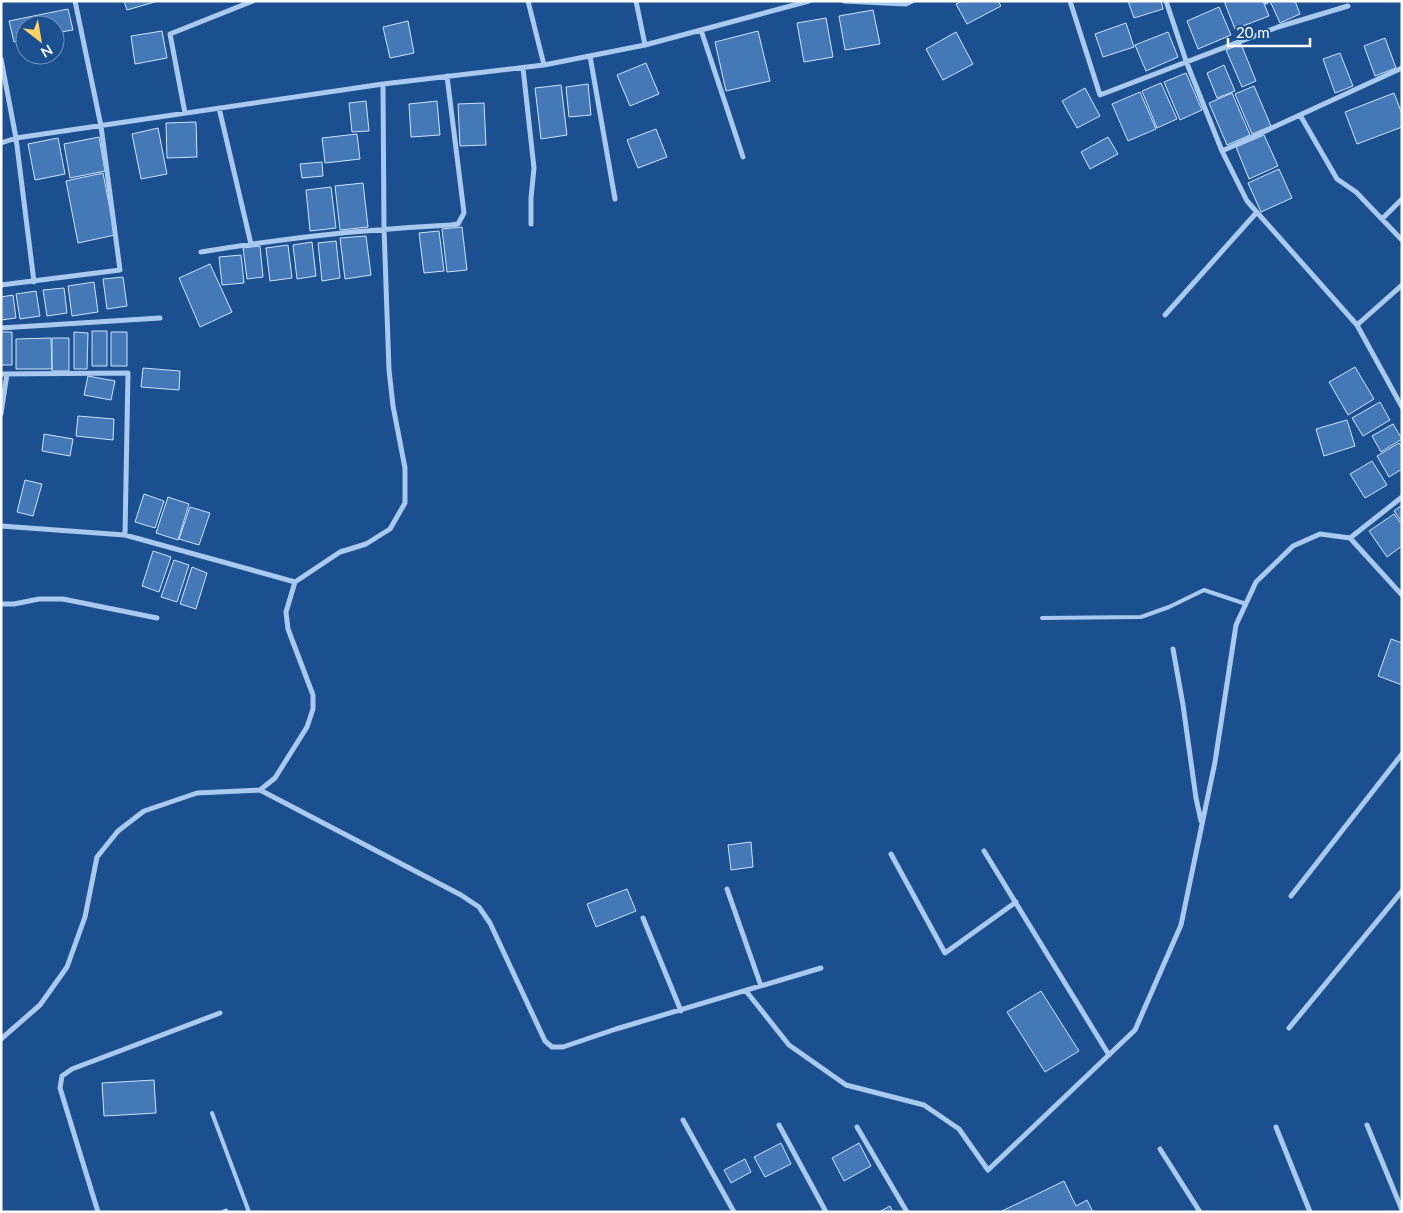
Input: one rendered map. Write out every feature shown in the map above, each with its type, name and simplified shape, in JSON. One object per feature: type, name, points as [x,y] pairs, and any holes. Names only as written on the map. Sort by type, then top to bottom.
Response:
[{"type":"street","points":[[1,286],[120,270],[101,126],[75,1]]},
{"type":"street","points":[[185,113],[170,34],[253,1]]},
{"type":"street","points":[[528,1],[544,66]]},
{"type":"street","points":[[636,1],[645,45]]},
{"type":"street","points":[[1,143],[16,138],[382,84],[544,66],[645,45],[808,1]]},
{"type":"street","points":[[844,1],[906,4],[912,1]]},
{"type":"street","points":[[1070,1],[1100,95],[1278,27],[1348,6]]},
{"type":"street","points":[[1166,1],[1186,62],[1222,151],[1247,201],[1357,325],[1402,407]]},
{"type":"street","points":[[701,30],[743,158]]},
{"type":"street","points":[[590,56],[615,199]]},
{"type":"street","points":[[1,59],[16,138],[34,282]]},
{"type":"street","points":[[523,68],[534,168],[531,224]]},
{"type":"street","points":[[1222,151],[1402,68]]},
{"type":"street","points":[[201,252],[384,228],[451,226],[458,224],[464,213],[447,76]]},
{"type":"street","points":[[260,790],[275,778],[307,727],[314,709],[313,695],[288,629],[286,612],[295,582],[340,552],[366,544],[390,529],[405,503],[405,468],[393,406],[389,370],[384,228],[382,84]]},
{"type":"street","points":[[219,108],[251,244]]},
{"type":"street","points":[[1300,115],[1337,179],[1356,192],[1402,240]]},
{"type":"street","points":[[1382,219],[1402,199]]},
{"type":"street","points":[[1165,315],[1256,212]]},
{"type":"street","points":[[1357,325],[1402,285]]},
{"type":"street","points":[[1,328],[160,318]]},
{"type":"street","points":[[1,414],[4,374],[128,373],[125,535]]},
{"type":"street","points":[[1350,538],[1402,497]]},
{"type":"street","points":[[1,526],[125,535],[295,582]]},
{"type":"street","points":[[746,990],[789,1045],[846,1085],[924,1105],[959,1129],[988,1170],[1135,1030],[1181,925],[1215,762],[1236,626],[1256,582],[1293,546],[1320,534],[1350,538],[1402,595]]},
{"type":"street","points":[[1,604],[64,599],[157,618]]},
{"type":"street","points":[[1173,649],[1196,798],[1202,824]]},
{"type":"street","points":[[1291,896],[1402,754]]},
{"type":"street","points":[[1,1039],[40,1005],[67,967],[85,917],[97,857],[118,831],[144,811],[197,793],[260,790],[461,895],[480,907],[490,922],[544,1040],[552,1047],[563,1047],[616,1029],[821,968]]},
{"type":"street","points":[[984,851],[1110,1055]]},
{"type":"street","points":[[891,854],[945,953],[1016,902]]},
{"type":"street","points":[[727,889],[761,986]]},
{"type":"street","points":[[1289,1028],[1402,891]]},
{"type":"street","points":[[643,918],[681,1011]]},
{"type":"street","points":[[98,1212],[60,1088],[62,1076],[72,1068],[220,1013]]},
{"type":"street","points":[[683,1120],[734,1212]]},
{"type":"street","points":[[779,1125],[826,1212]]},
{"type":"street","points":[[1367,1125],[1402,1210]]},
{"type":"street","points":[[857,1127],[907,1212]]},
{"type":"street","points":[[1276,1127],[1310,1212]]},
{"type":"street","points":[[1160,1149],[1200,1212]]},
{"type":"lane","points":[[1042,618],[1141,617],[1169,607],[1204,590],[1246,604]]},
{"type":"lane","points":[[212,1113],[249,1212]]},
{"type":"building","points":[[124,1],[158,1],[127,10]]},
{"type":"building","points":[[962,1],[998,1],[1001,6],[967,24],[956,4]]},
{"type":"building","points":[[1128,1],[1161,1],[1163,9],[1134,18]]},
{"type":"building","points":[[1224,1],[1263,1],[1269,16],[1235,29]]},
{"type":"building","points":[[1270,1],[1295,1],[1300,14],[1280,23]]},
{"type":"building","points":[[1219,7],[1231,35],[1198,49],[1187,21]]},
{"type":"building","points":[[68,9],[73,30],[65,31],[65,15],[38,15]]},
{"type":"building","points":[[873,10],[880,44],[845,50],[839,16]]},
{"type":"building","points":[[826,18],[833,57],[804,62],[797,23]]},
{"type":"building","points":[[15,20],[14,42],[9,21]]},
{"type":"building","points":[[408,21],[414,53],[390,58],[383,27]]},
{"type":"building","points":[[1126,23],[1134,47],[1103,57],[1095,34]]},
{"type":"building","points":[[162,31],[167,58],[135,64],[131,36]]},
{"type":"building","points":[[758,31],[770,81],[726,91],[715,42]]},
{"type":"building","points":[[956,32],[973,64],[943,80],[926,49]]},
{"type":"building","points":[[1168,32],[1178,57],[1146,71],[1135,45]]},
{"type":"building","points":[[1385,38],[1396,68],[1375,76],[1364,46]]},
{"type":"building","points":[[1241,44],[1256,81],[1242,87],[1226,50]]},
{"type":"building","points":[[1340,53],[1353,86],[1335,93],[1323,59]]},
{"type":"building","points":[[646,63],[659,94],[630,106],[617,75]]},
{"type":"building","points":[[1224,65],[1235,91],[1217,98],[1207,73]]},
{"type":"building","points":[[1186,73],[1202,110],[1180,120],[1164,82]]},
{"type":"building","points":[[1161,83],[1177,119],[1157,128],[1142,91]]},
{"type":"building","points":[[588,84],[591,115],[569,117],[566,87]]},
{"type":"building","points":[[561,85],[567,135],[541,139],[535,88]]},
{"type":"building","points":[[1254,86],[1271,126],[1252,134],[1235,94]]},
{"type":"building","points":[[1085,88],[1100,116],[1077,128],[1062,101]]},
{"type":"building","points":[[1140,92],[1156,129],[1128,141],[1112,104]]},
{"type":"building","points":[[1232,93],[1250,135],[1227,145],[1209,103]]},
{"type":"building","points":[[1394,93],[1402,114],[1402,127],[1357,144],[1345,112]]},
{"type":"building","points":[[366,101],[369,131],[352,132],[349,103]]},
{"type":"building","points":[[437,101],[440,135],[411,137],[409,104]]},
{"type":"building","points":[[484,103],[486,145],[460,146],[458,104]]},
{"type":"building","points":[[196,122],[197,157],[167,158],[166,123]]},
{"type":"building","points":[[158,128],[167,174],[141,179],[132,134]]},
{"type":"building","points":[[656,129],[667,157],[638,168],[627,140]]},
{"type":"building","points":[[357,134],[360,159],[325,163],[322,138]]},
{"type":"building","points":[[1264,135],[1278,166],[1249,179],[1236,147]]},
{"type":"building","points":[[99,137],[105,171],[70,178],[64,144]]},
{"type":"building","points":[[1108,137],[1118,154],[1090,169],[1081,152]]},
{"type":"building","points":[[58,138],[65,174],[35,180],[28,144]]},
{"type":"building","points":[[322,162],[323,176],[302,178],[300,164]]},
{"type":"building","points":[[1279,169],[1292,198],[1261,212],[1248,183]]},
{"type":"building","points":[[103,173],[115,235],[78,243],[66,181]]},
{"type":"building","points":[[363,183],[368,227],[340,230],[335,186]]},
{"type":"building","points":[[331,187],[336,228],[310,231],[306,190]]},
{"type":"building","points":[[462,227],[467,270],[447,272],[442,229]]},
{"type":"building","points":[[439,231],[444,271],[424,273],[419,233]]},
{"type":"building","points":[[366,236],[371,275],[345,279],[340,238]]},
{"type":"building","points":[[336,241],[340,278],[322,281],[318,243]]},
{"type":"building","points":[[312,242],[316,276],[297,279],[293,245]]},
{"type":"building","points":[[288,245],[292,278],[270,281],[266,248]]},
{"type":"building","points":[[260,246],[263,277],[247,279],[243,248]]},
{"type":"building","points":[[241,255],[244,283],[222,285],[219,257]]},
{"type":"building","points":[[210,264],[232,312],[200,327],[179,278]]},
{"type":"building","points":[[123,277],[127,306],[107,309],[103,279]]},
{"type":"building","points":[[94,282],[98,312],[72,316],[68,286]]},
{"type":"building","points":[[64,288],[67,313],[47,316],[43,290]]},
{"type":"building","points":[[36,291],[40,316],[20,319],[16,294]]},
{"type":"building","points":[[13,295],[16,318],[1,320],[1,297]]},
{"type":"building","points":[[92,331],[107,331],[107,366],[92,366]]},
{"type":"building","points":[[1,332],[12,332],[12,365],[1,365]]},
{"type":"building","points":[[74,332],[88,333],[87,369],[74,369]]},
{"type":"building","points":[[111,332],[127,332],[127,366],[111,366]]},
{"type":"building","points":[[51,338],[52,369],[16,369],[16,339]]},
{"type":"building","points":[[52,338],[69,338],[69,371],[52,371]]},
{"type":"building","points":[[1355,367],[1374,399],[1348,415],[1329,382]]},
{"type":"building","points":[[143,368],[180,371],[179,390],[141,387]]},
{"type":"building","points":[[88,376],[115,381],[111,400],[84,395]]},
{"type":"building","points":[[1380,402],[1390,420],[1363,436],[1352,418]]},
{"type":"building","points":[[78,416],[114,419],[113,440],[76,436]]},
{"type":"building","points":[[1347,420],[1355,446],[1324,456],[1316,429]]},
{"type":"building","points":[[1393,424],[1402,439],[1381,452],[1372,436]]},
{"type":"building","points":[[44,434],[73,439],[70,456],[42,451]]},
{"type":"building","points":[[1399,443],[1402,447],[1402,469],[1389,477],[1377,456]]},
{"type":"building","points":[[1372,461],[1387,485],[1365,498],[1350,474]]},
{"type":"building","points":[[25,480],[42,484],[33,516],[17,512]]},
{"type":"building","points":[[144,494],[164,501],[155,528],[135,522]]},
{"type":"building","points":[[168,497],[189,504],[178,540],[156,533]]},
{"type":"building","points":[[1402,505],[1402,522],[1394,511]]},
{"type":"building","points":[[190,507],[210,513],[199,545],[179,539]]},
{"type":"building","points":[[1394,514],[1402,525],[1402,546],[1387,557],[1369,531]]},
{"type":"building","points":[[153,551],[171,557],[159,592],[142,586]]},
{"type":"building","points":[[174,560],[189,565],[177,602],[161,597]]},
{"type":"building","points":[[192,567],[207,573],[196,609],[180,604]]},
{"type":"building","points":[[1391,639],[1402,643],[1402,685],[1378,676]]},
{"type":"building","points":[[751,842],[753,867],[731,870],[728,845]]},
{"type":"building","points":[[627,889],[636,911],[596,927],[587,904]]},
{"type":"building","points":[[1041,991],[1079,1051],[1045,1072],[1007,1012]]},
{"type":"building","points":[[154,1080],[156,1113],[104,1116],[102,1083]]},
{"type":"building","points":[[781,1143],[791,1164],[765,1177],[754,1157]]},
{"type":"building","points":[[859,1143],[871,1166],[844,1181],[832,1158]]},
{"type":"building","points":[[745,1159],[751,1172],[731,1183],[724,1170]]},
{"type":"building","points":[[1064,1181],[1076,1206],[1087,1200],[1093,1212],[1000,1212]]},
{"type":"building","points":[[890,1206],[893,1212],[879,1212]]}]
